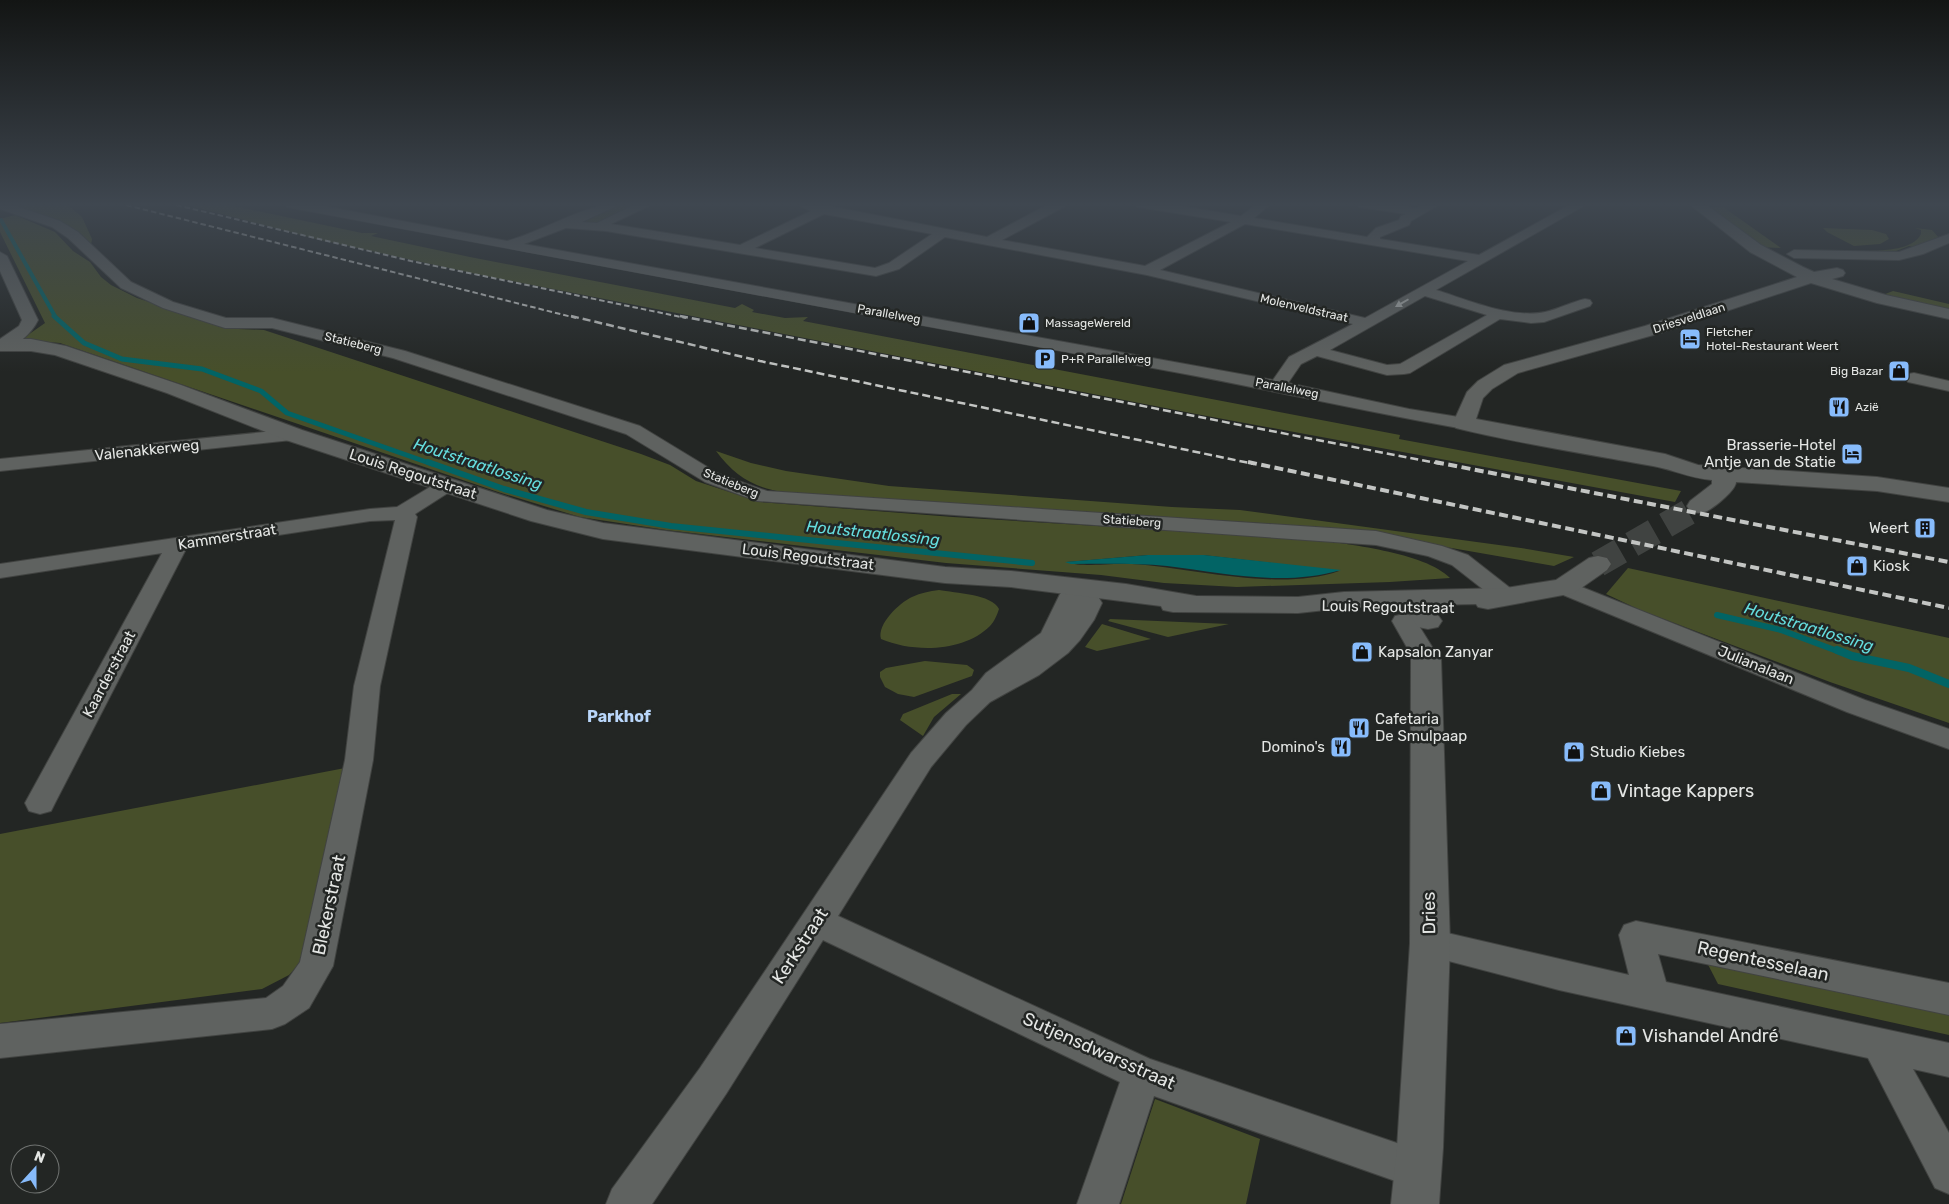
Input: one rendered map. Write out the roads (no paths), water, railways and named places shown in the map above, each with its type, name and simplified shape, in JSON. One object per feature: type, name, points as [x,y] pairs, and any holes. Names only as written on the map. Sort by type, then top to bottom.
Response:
[{"type":"street","name":"Louis Regoutstraat","points":[[1,259],[30,320],[26,329],[1,345]]},
{"type":"street","name":"Statieberg","points":[[99,259],[126,285],[168,305],[225,323],[272,323],[399,354],[632,430],[712,478],[764,497],[1376,538],[1434,551],[1460,560],[1506,596]]},
{"type":"street","name":"Parallelweg","points":[[585,259],[1278,386],[1409,414],[1664,461],[1695,472],[1724,474]]},
{"type":"street","points":[[802,259],[876,272],[886,270],[903,259]]},
{"type":"street","name":"Molenveldstraat","points":[[1085,259],[1147,271],[1367,323]]},
{"type":"street","points":[[1147,271],[1169,259]]},
{"type":"street","points":[[1278,386],[1288,365],[1293,361],[1307,353],[1316,351],[1479,259]]},
{"type":"street","points":[[1775,259],[1812,277],[1860,293],[1949,314]]},
{"type":"street","points":[[1806,259],[1837,273],[1875,285],[1949,303]]},
{"type":"street","name":"Driesveldlaan","points":[[1464,423],[1474,396],[1485,385],[1511,369],[1689,319],[1812,277],[1837,273]]},
{"type":"street","points":[[1423,291],[1513,317],[1543,318],[1584,303]]},
{"type":"street","points":[[1316,351],[1386,370],[1404,369],[1493,318],[1496,312]]},
{"type":"street","name":"Louis Regoutstraat","points":[[1,345],[31,345],[59,350],[174,389],[294,435],[540,516],[603,531],[945,574],[1120,605],[1191,603],[1298,605],[1410,612],[1464,609],[1506,596],[1564,587],[1598,564]]},
{"type":"street","name":"Driesveldlaan","points":[[1490,428],[1493,406],[1497,395],[1506,385],[1541,362]]},
{"type":"street","points":[[1914,378],[1949,386]]},
{"type":"street","name":"Parallelweg","points":[[1490,428],[1535,431],[1677,456],[1709,464],[1724,474]]},
{"type":"street","name":"Valenakkerweg","points":[[0,465],[294,435]]},
{"type":"street","points":[[1695,472],[1705,483],[1705,502],[1724,486],[1724,474],[1877,484],[1949,495]]},
{"type":"street","name":"Kammerstraat","points":[[0,572],[370,515],[402,513],[447,484]]},
{"type":"street","name":"Blekerstraat","points":[[0,1041],[272,1014],[296,997],[316,966],[360,760],[367,686],[406,516],[402,513]]},
{"type":"street","name":"Kaarderstraat","points":[[40,803],[177,545]]},
{"type":"street","name":"Julianalaan","points":[[1564,587],[1856,706],[1949,740]]},
{"type":"street","name":"Kerkstraat","points":[[627,1204],[713,1081],[921,760],[956,719],[981,696],[1049,657],[1064,644],[1086,613],[1080,597]]},
{"type":"street","name":"Dries","points":[[1410,612],[1430,637],[1426,658],[1430,943],[1417,1186]]},
{"type":"street","name":"Sutjensdwarsstraat","points":[[816,921],[1142,1074],[1417,1186]]},
{"type":"street","name":"Regentesselaan","points":[[1651,994],[1636,935],[1949,999]]},
{"type":"street","points":[[1430,943],[1531,970],[1651,994],[1949,1060]]},
{"type":"street","points":[[1880,1044],[1949,1174]]},
{"type":"street","points":[[1098,1204],[1142,1074]]},
{"type":"water","points":[[1148,555],[1204,555],[1341,570],[1297,578],[1275,578],[1232,575],[1155,565],[1071,564],[1065,562]]},
{"type":"waterway","name":"Houtstraatlossing","points":[[23,259],[56,318]]},
{"type":"waterway","name":"Houtstraatlossing","points":[[56,318],[84,343],[122,359],[202,369],[261,391],[287,413],[432,464]]},
{"type":"waterway","name":"Houtstraatlossing","points":[[428,462],[504,489],[586,512],[671,526],[1032,563]]},
{"type":"waterway","name":"Houtstraatlossing","points":[[1717,615],[1781,630],[1840,652]]},
{"type":"waterway","name":"Houtstraatlossing","points":[[1837,650],[1852,656],[1909,668],[1949,684]]},
{"type":"tunnel","points":[[1598,564],[1699,506]]},
{"type":"railway","points":[[342,259],[576,318]]},
{"type":"railway","points":[[403,259],[686,318]]},
{"type":"railway","points":[[571,316],[760,361],[1254,464]]},
{"type":"railway","points":[[680,316],[1441,464]]},
{"type":"railway","points":[[1248,462],[1949,608]]},
{"type":"railway","points":[[1435,462],[1949,562]]},
{"type":"place","name":"MassageWereld","points":[[1029,323]]},
{"type":"place","name":"Fletcher Hotel-Restaurant Weert","points":[[1690,339]]},
{"type":"place","name":"P+R Parallelweg","points":[[1045,359]]},
{"type":"place","name":"Big Bazar","points":[[1899,371]]},
{"type":"place","name":"Azië","points":[[1839,407]]},
{"type":"place","name":"Brasserie-Hotel Antje van de Statie","points":[[1852,454]]},
{"type":"place","name":"Weert","points":[[1925,528]]},
{"type":"place","name":"Kiosk","points":[[1857,566]]},
{"type":"place","name":"Kapsalon Zanyar","points":[[1362,652]]},
{"type":"place","name":"Cafetaria De Smulpaap","points":[[1359,728]]},
{"type":"place","name":"Domino's","points":[[1341,747]]},
{"type":"place","name":"Studio Kiebes","points":[[1574,752]]},
{"type":"place","name":"Vintage Kappers","points":[[1601,791]]},
{"type":"place","name":"Vishandel André","points":[[1626,1036]]},
{"type":"district","name":"Parkhof","points":[[619,716]]}]
